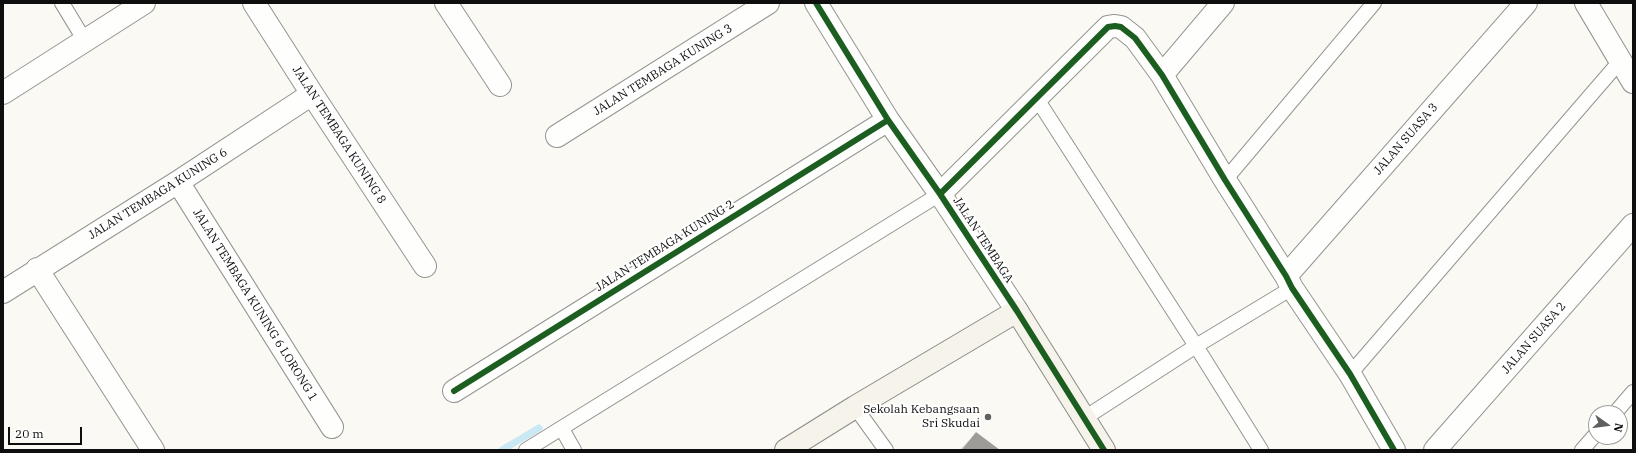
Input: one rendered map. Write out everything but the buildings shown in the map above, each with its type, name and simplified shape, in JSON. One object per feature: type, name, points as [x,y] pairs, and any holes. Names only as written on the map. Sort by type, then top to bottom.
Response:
[{"type":"street","points":[[3,93],[144,3]]},
{"type":"street","name":"JALAN TEMBAGA KUNING 8","points":[[254,3],[425,266]]},
{"type":"street","points":[[446,3],[500,85]]},
{"type":"street","name":"JALAN TEMBAGA KUNING 3","points":[[557,136],[768,3]]},
{"type":"street","name":"JALAN TEMBAGA","points":[[816,3],[888,120],[940,194],[1104,450]]},
{"type":"street","points":[[1162,75],[1223,3]]},
{"type":"street","name":"JALAN SUASA 3","points":[[1289,282],[1526,3]]},
{"type":"street","points":[[1586,3],[1633,82]]},
{"type":"street","points":[[940,194],[1108,27],[1121,27],[1135,38],[1162,75],[1225,180],[1289,282],[1350,374],[1394,450]]},
{"type":"street","name":"JALAN TEMBAGA KUNING 6","points":[[3,292],[37,269],[178,182],[312,94]]},
{"type":"street","name":"JALAN TEMBAGA KUNING 2","points":[[454,391],[888,120]]},
{"type":"street","name":"JALAN TEMBAGA KUNING 6 LORONG 1","points":[[178,182],[332,428]]},
{"type":"street","name":"JALAN SUASA 2","points":[[1435,450],[1633,225]]},
{"type":"street","points":[[37,269],[153,450]]},
{"type":"street","points":[[786,450],[1016,311]]},
{"type":"lane","points":[[62,3],[85,41]]},
{"type":"lane","points":[[1225,180],[1374,3]]},
{"type":"lane","points":[[1350,374],[1621,60]]},
{"type":"lane","points":[[1037,99],[1261,450]]},
{"type":"lane","points":[[526,450],[940,194]]},
{"type":"lane","points":[[1083,419],[1196,346],[1289,282]]},
{"type":"lane","points":[[1622,405],[1633,392]]},
{"type":"lane","points":[[855,407],[886,450]]},
{"type":"lane","points":[[562,429],[574,450]]},
{"type":"waterway","points":[[502,450],[539,428]]},
{"type":"cycle path","points":[[816,3],[888,120],[940,194],[1017,311],[1104,450]]},
{"type":"cycle path","points":[[940,194],[1108,27],[1121,27],[1135,38],[1162,75],[1292,288],[1350,374],[1394,450]]},
{"type":"cycle path","points":[[454,391],[888,120]]},
{"type":"place","name":"Sekolah Kebangsaan Sri Skudai","points":[[988,417]]}]
